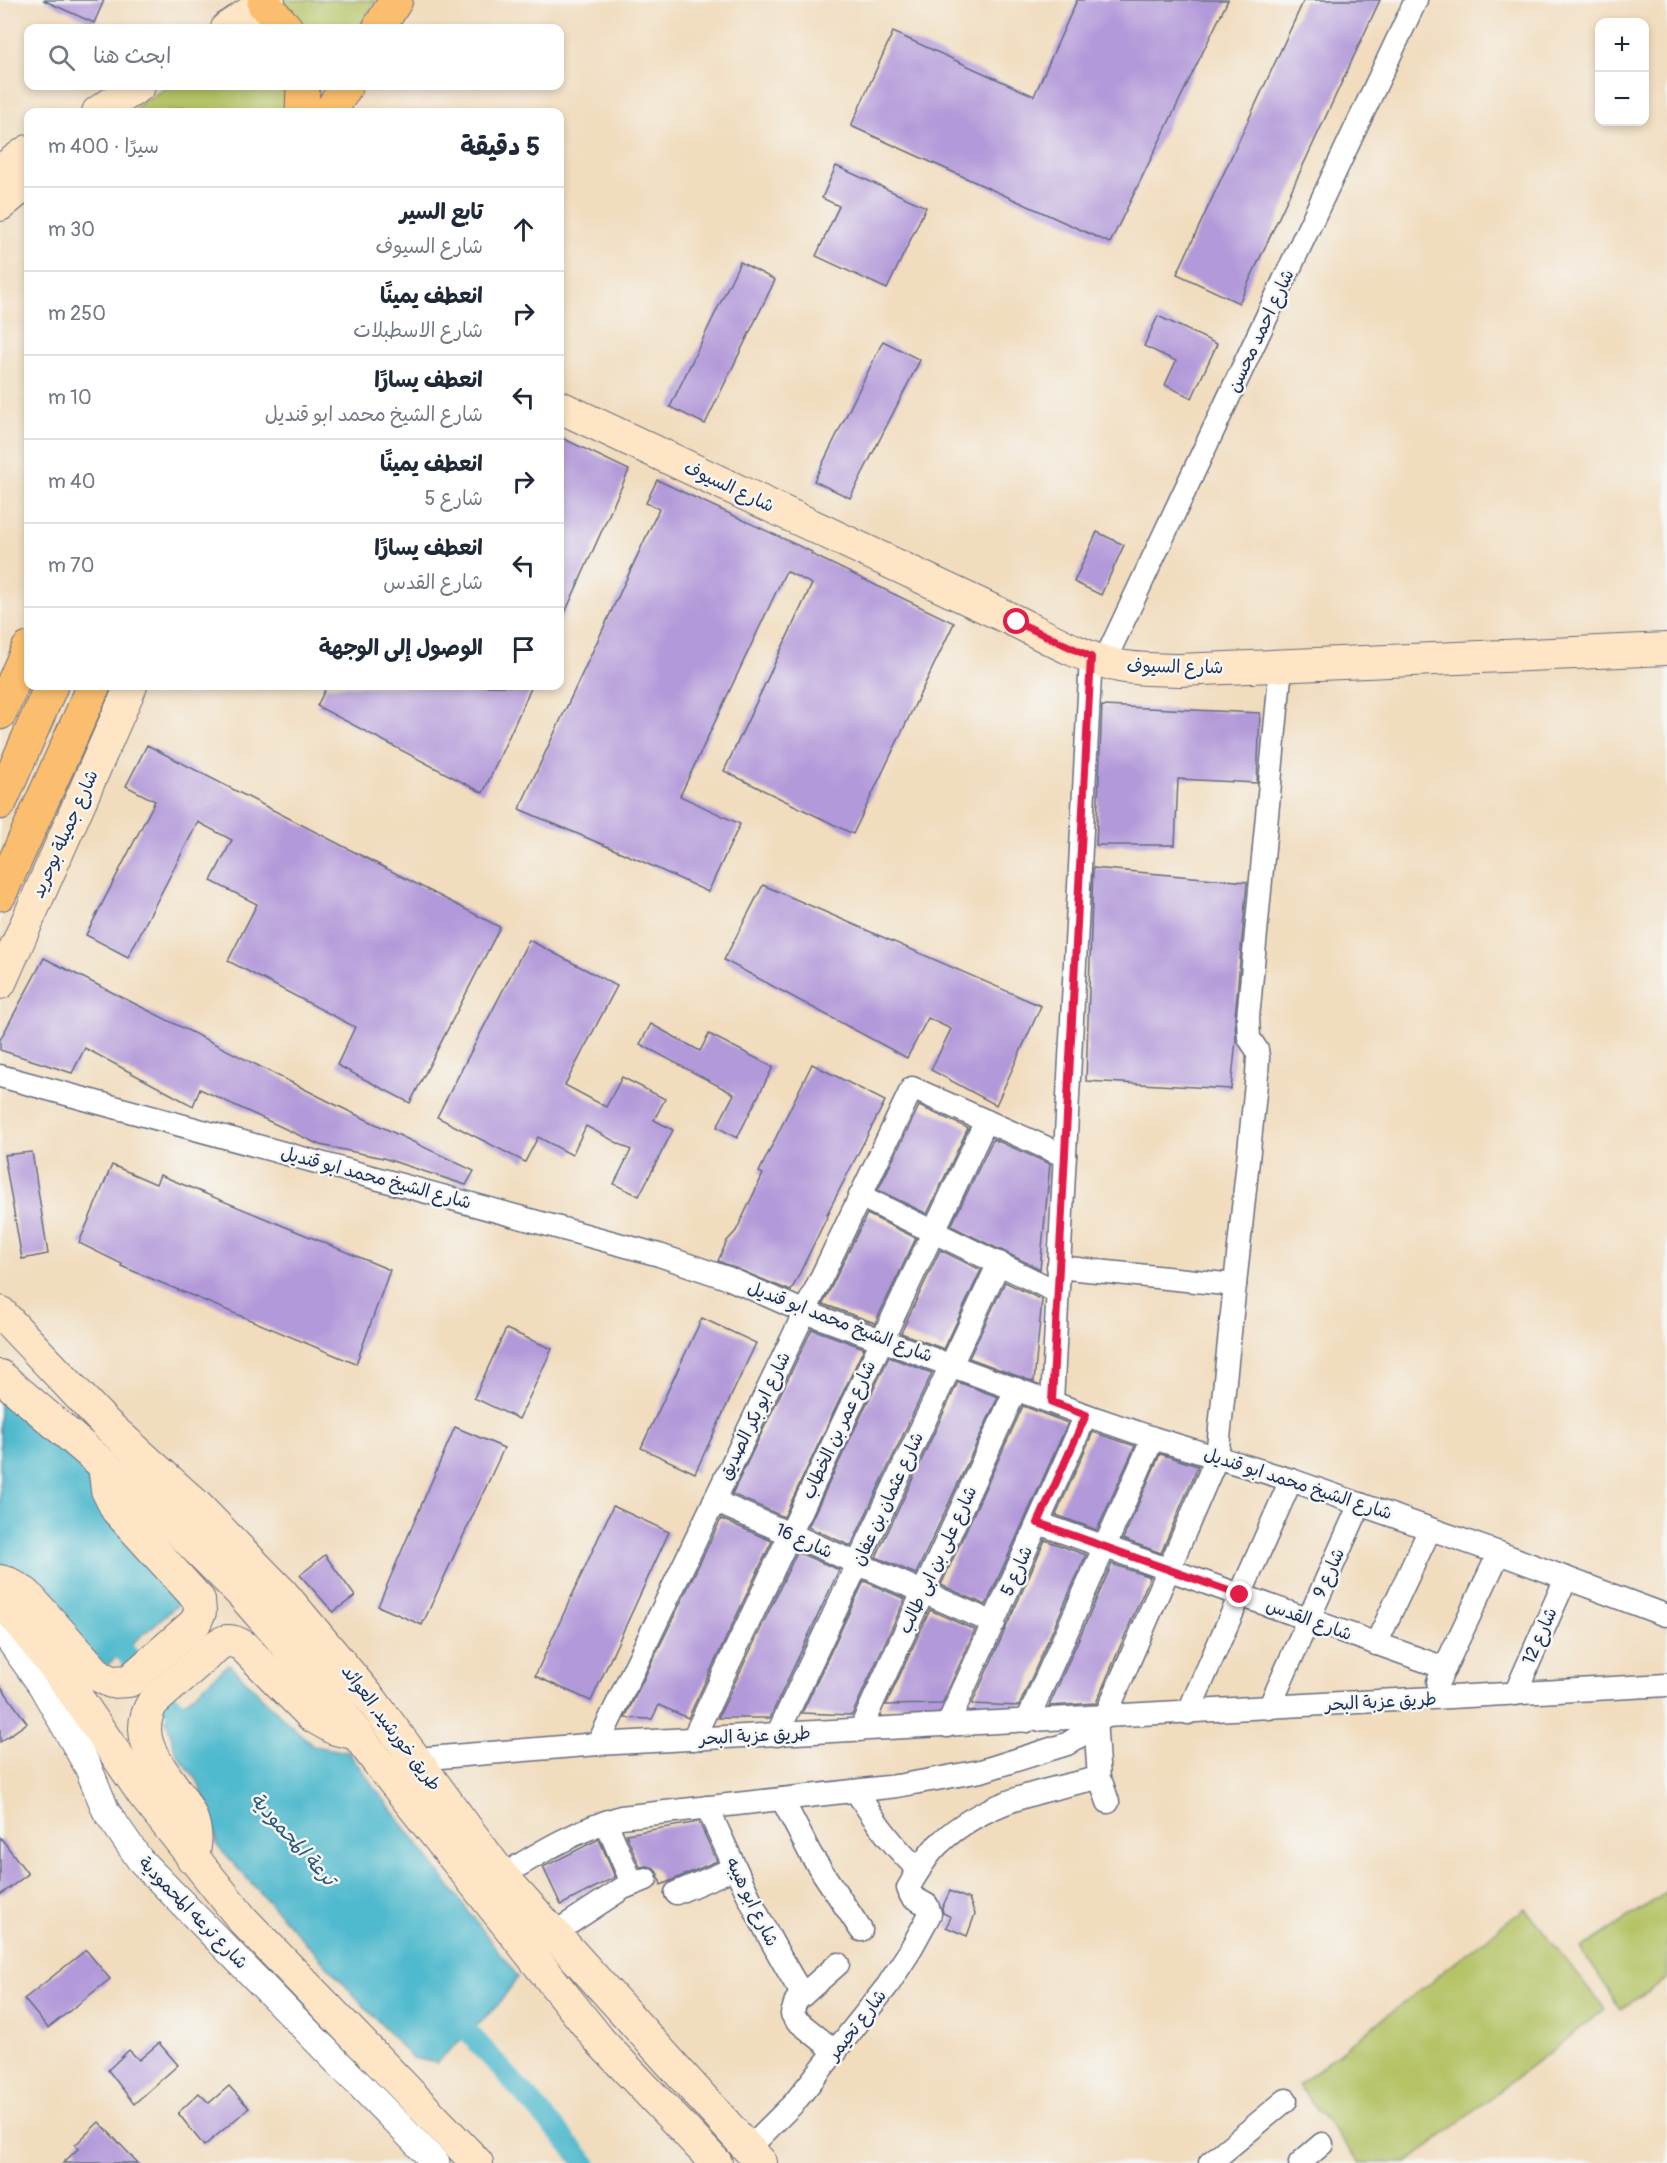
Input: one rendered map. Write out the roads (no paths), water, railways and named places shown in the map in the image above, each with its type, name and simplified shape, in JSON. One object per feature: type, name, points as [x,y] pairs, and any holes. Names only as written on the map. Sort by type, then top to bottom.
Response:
[{"type":"main road","points":[[381,24],[396,0]]},
{"type":"main road","points":[[231,24],[263,1],[283,24]]},
{"type":"main road","points":[[104,108],[133,90]]},
{"type":"main road","points":[[302,108],[303,90]]},
{"type":"main road","points":[[332,108],[344,90]]},
{"type":"main road","points":[[0,171],[24,154]]},
{"type":"main road","points":[[0,205],[24,185]]},
{"type":"main road","name":"شارع السيوف","points":[[564,409],[1098,660],[1136,669],[1179,670],[1667,649]]},
{"type":"main road","points":[[0,713],[24,658]]},
{"type":"main road","points":[[0,803],[49,690]]},
{"type":"main road","points":[[0,894],[92,690]]},
{"type":"main road","name":"شارع جميلة بوحريد","points":[[0,983],[129,690]]},
{"type":"main road","points":[[0,1287],[21,1336]]},
{"type":"main road","name":"طريق خورشيد, العوائد","points":[[0,1312],[105,1423],[196,1505],[282,1593],[366,1692],[502,1876],[754,2156]]},
{"type":"main road","name":"طريق خورشيد, العوائد","points":[[0,1376],[169,1521],[242,1594],[313,1675],[600,2041],[716,2163]]},
{"type":"main road","points":[[0,1581],[26,1594],[99,1676],[111,1682],[129,1681],[191,1627],[198,1618],[199,1600],[117,1510],[107,1490],[104,1465]]},
{"type":"main road","points":[[0,1597],[70,1687],[143,1794],[243,1920],[477,2163]]},
{"type":"main road","points":[[192,1858],[196,1834],[192,1817],[147,1746],[144,1726],[153,1702],[219,1644],[232,1641],[243,1646],[312,1716],[335,1729],[357,1734]]},
{"type":"street","name":"شارع احمد محسن","points":[[1098,660],[1416,0]]},
{"type":"street","points":[[1052,1402],[1058,1267],[1098,660]]},
{"type":"street","points":[[502,1876],[553,1844],[606,1822],[644,1814],[897,1786],[981,1771],[1067,1744],[1084,1733],[1100,1718],[1169,1570],[1217,1457],[1257,1074],[1257,1050],[1249,1038],[1248,1018],[1281,666]]},
{"type":"street","name":"شارع الشيخ محمد ابو قنديل","points":[[0,1076],[659,1255],[730,1279],[805,1312],[1086,1415],[1152,1438],[1291,1480],[1499,1553],[1665,1615]]},
{"type":"street","name":"شارع ابو بكر الصديق","points":[[598,1744],[912,1088],[986,1121]]},
{"type":"street","points":[[986,1121],[1065,1156]]},
{"type":"street","name":"شارع عمر بن الخطاب","points":[[693,1739],[986,1121]]},
{"type":"street","points":[[860,1196],[1057,1292]]},
{"type":"street","name":"شارع عثمان بن عفان","points":[[777,1735],[999,1263]]},
{"type":"street","points":[[1058,1267],[1234,1285]]},
{"type":"street","name":"شارع على بن ابى طالب","points":[[860,1730],[1016,1389]]},
{"type":"street","name":"شارع 5","points":[[947,1726],[1086,1415]]},
{"type":"street","points":[[1027,1722],[1152,1438]]},
{"type":"street","points":[[1188,1713],[1291,1480]]},
{"type":"street","name":"شارع 16","points":[[714,1501],[994,1623]]},
{"type":"street","name":"شارع 9","points":[[1269,1708],[1360,1504]]},
{"type":"street","name":"شارع القدس","points":[[1038,1523],[1445,1668]]},
{"type":"street","points":[[1376,1644],[1430,1529]]},
{"type":"street","points":[[1430,1699],[1499,1553]]},
{"type":"street","name":"شارع 12","points":[[1515,1694],[1566,1578]]},
{"type":"street","name":"شارع ترعه المحمودية","points":[[0,1627],[42,1686],[88,1767],[106,1811],[140,1860],[436,2163]]},
{"type":"street","name":"طريق عزبة البحر","points":[[416,1759],[598,1744],[1667,1685]]},
{"type":"street","points":[[1100,1718],[1100,1780],[1108,1802]]},
{"type":"street","points":[[856,1791],[884,1833],[919,1870],[939,1843],[962,1825],[994,1808],[1029,1794],[1094,1779],[1100,1780]]},
{"type":"street","points":[[782,1799],[811,1855],[861,1930]]},
{"type":"street","name":"شارع ابو هيبه","points":[[707,1808],[783,1965],[802,1995]]},
{"type":"street","points":[[553,1934],[639,1881],[606,1822]]},
{"type":"street","points":[[676,1893],[735,1868]]},
{"type":"street","name":"شارع تحيمر","points":[[754,2156],[899,1969],[930,1914],[927,1905],[908,1892],[908,1887],[919,1870]]},
{"type":"street","points":[[836,2052],[795,2019],[792,2014],[796,2001],[838,1964]]},
{"type":"street","points":[[1210,2163],[1286,2100]]},
{"type":"street","points":[[1300,2163],[1322,2144]]},
{"type":"water","points":[[0,1390],[91,1469],[182,1601],[106,1666],[0,1568]]},
{"type":"water","points":[[229,1664],[314,1746],[348,1752],[518,1977],[497,2006],[436,2063],[412,2058],[218,1847],[212,1817],[197,1780],[176,1753],[166,1719]]},
{"type":"waterway","name":"ترعة المحمودية","points":[[106,1631],[195,1731]]},
{"type":"waterway","name":"ترعة المحمودية","points":[[450,2012],[586,2163]]}]
